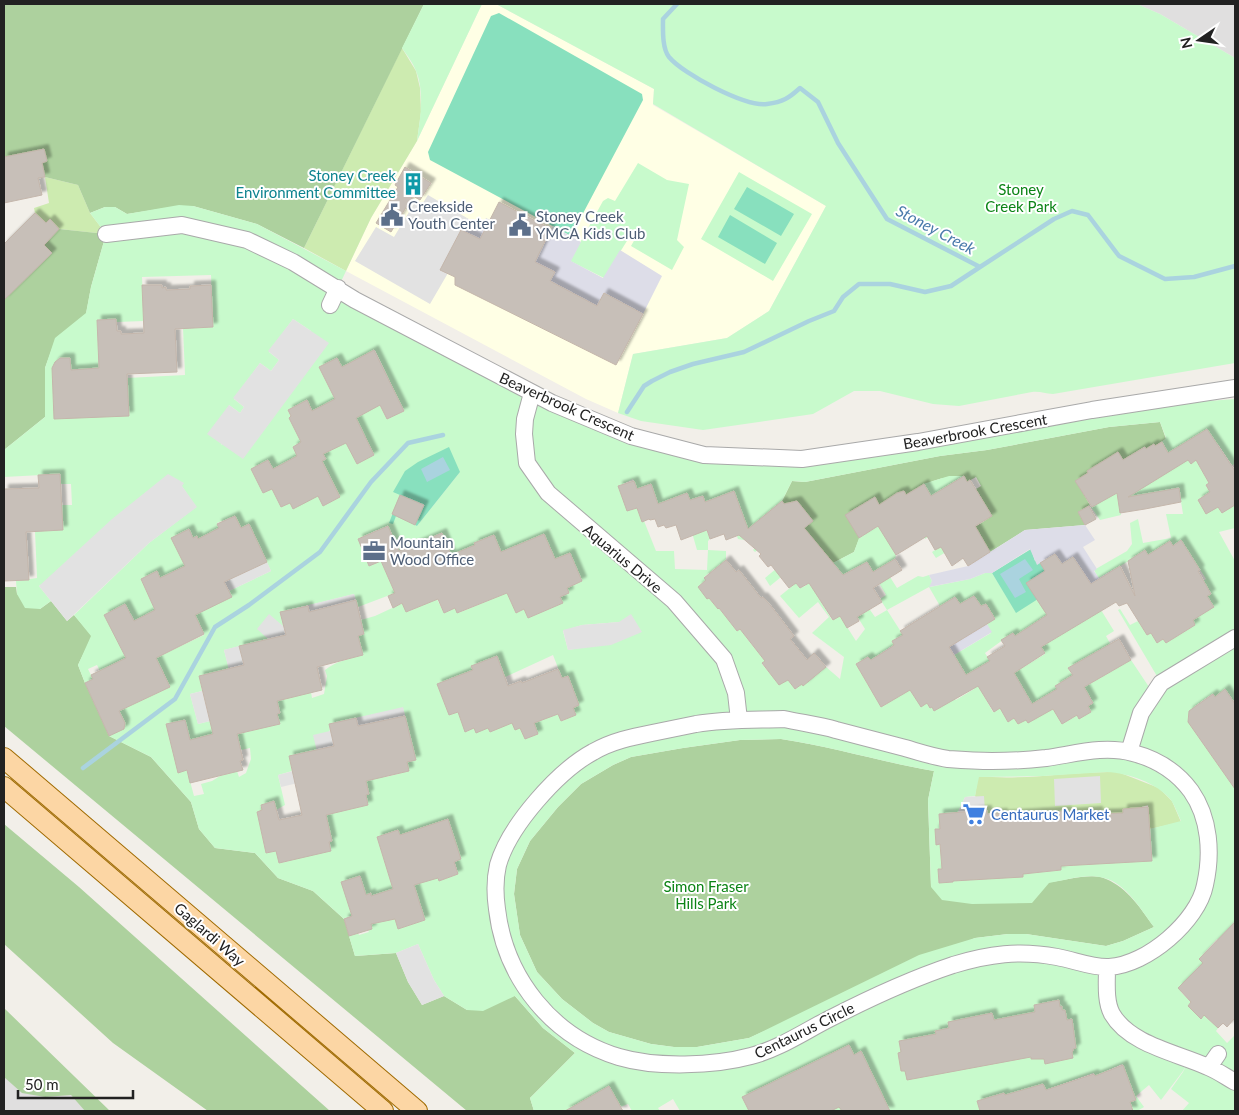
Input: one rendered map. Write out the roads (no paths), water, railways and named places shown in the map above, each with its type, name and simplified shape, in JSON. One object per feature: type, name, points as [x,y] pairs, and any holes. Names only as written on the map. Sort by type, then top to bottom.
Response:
[{"type":"main road","name":"Gaglardi Way","points":[[4,758],[417,1111]]},
{"type":"main road","name":"Gaglardi Way","points":[[4,787],[383,1111]]},
{"type":"street","name":"Beaverbrook Crescent","points":[[106,234],[182,225],[247,240],[293,262],[355,300],[532,393],[631,436],[704,455],[802,459],[918,442],[1092,410],[1235,388]]},
{"type":"street","points":[[330,305],[338,288]]},
{"type":"street","name":"Aquarius Drive","points":[[532,393],[525,419],[524,434],[528,462],[548,493],[674,601],[724,659],[736,693],[739,720]]},
{"type":"street","points":[[1130,752],[1141,713],[1162,683],[1235,638]]},
{"type":"street","name":"Centaurus Circle","points":[[784,719],[831,728],[948,759],[993,761],[1042,759],[1107,749],[1130,752],[1152,758],[1176,774],[1193,794],[1208,833],[1210,862],[1203,895],[1180,928],[1149,953],[1124,964],[1107,968],[1055,956],[1009,952],[968,960],[924,974],[754,1056],[720,1062],[675,1064],[642,1062],[616,1056],[585,1043],[565,1030],[546,1014],[526,989],[508,959],[499,928],[495,898],[498,866],[513,832],[542,794],[566,771],[591,753],[622,739],[695,724],[739,720],[784,719]]},
{"type":"street","points":[[1107,968],[1107,988],[1111,1012],[1130,1033],[1166,1051],[1214,1060],[1235,1082]]},
{"type":"water","points":[[443,457],[450,470],[427,482],[421,469]]},
{"type":"water","points":[[1025,559],[1033,570],[1019,579],[1026,592],[1015,598],[1000,574]]},
{"type":"waterway","name":"Stoney Creek","points":[[677,4],[663,19],[665,49],[669,57],[676,64],[715,88],[757,104],[782,101],[800,88],[818,102],[838,143],[887,219],[980,267],[1054,219],[1072,211],[1088,215],[1119,256],[1165,279],[1194,277],[1235,266]]},
{"type":"waterway","points":[[627,412],[644,386],[652,381],[693,364],[744,352],[834,311],[843,297],[859,284],[890,284],[925,292],[951,286],[980,267]]},
{"type":"waterway","points":[[83,768],[175,699],[215,627],[249,605],[320,552],[371,482],[408,443],[443,435]]},
{"type":"place","name":"Stoney Creek Environment Committee","points":[[413,184]]},
{"type":"place","name":"Creekside Youth Center","points":[[392,215]]},
{"type":"place","name":"Stoney Creek YMCA Kids Club","points":[[520,225]]},
{"type":"place","name":"Mountain Wood Office","points":[[374,551]]},
{"type":"place","name":"Centaurus Market","points":[[974,814]]},
{"type":"park label","name":"Stoney Creek Park","points":[[1021,198]]},
{"type":"park label","name":"Simon Fraser Hills Park","points":[[706,894]]}]
